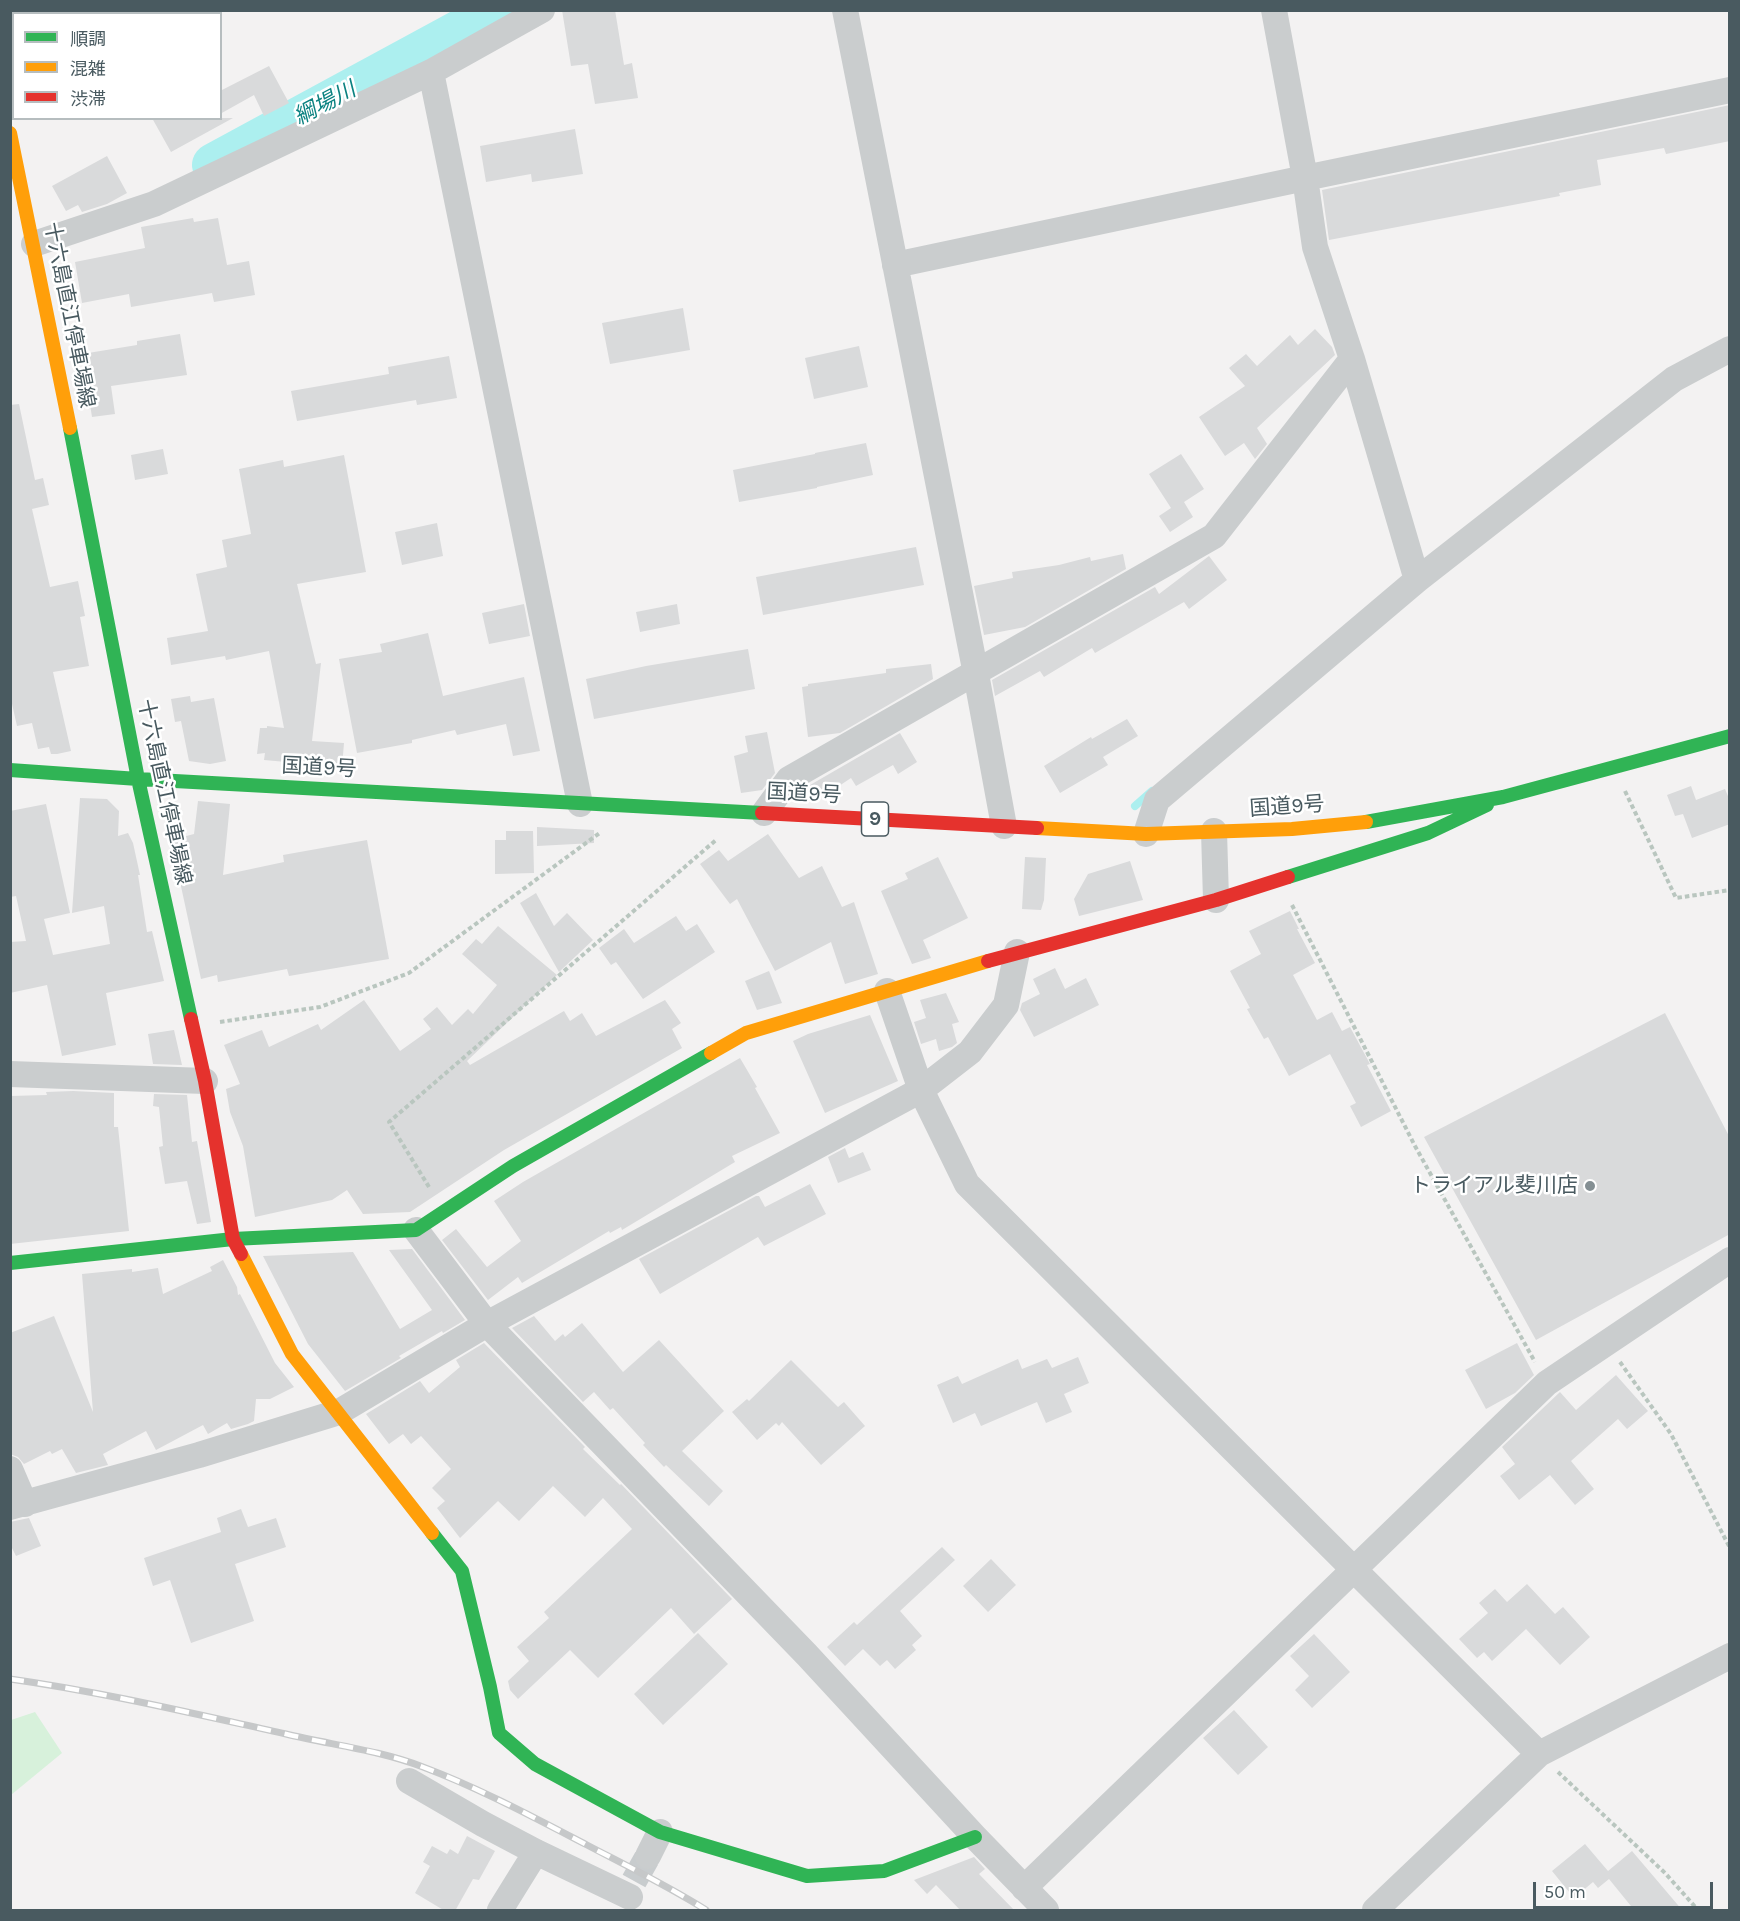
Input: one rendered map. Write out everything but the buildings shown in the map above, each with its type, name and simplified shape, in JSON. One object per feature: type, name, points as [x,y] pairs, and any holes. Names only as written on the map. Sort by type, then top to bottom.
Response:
[{"type":"main road","name":"十六島直江停車場線","points":[[10,133],[138,779],[205,1082],[233,1239],[292,1354],[462,1571],[490,1687],[498,1733],[535,1764],[660,1832],[807,1876],[884,1871],[975,1837]]},
{"type":"main road","points":[[20,273],[36,256]]},
{"type":"main road","name":"国道9号","points":[[10,770],[580,804],[1146,834],[1292,829],[1367,822],[1503,797],[1730,736]]},
{"type":"main road","points":[[10,1263],[233,1239],[416,1230],[513,1166],[746,1033],[1017,952],[1216,900],[1279,881],[1428,833],[1503,797]]},
{"type":"street","points":[[36,256],[154,204],[431,72],[542,10]]},
{"type":"street","points":[[845,10],[1004,826]]},
{"type":"street","points":[[1275,10],[1315,247],[1352,359],[1417,580]]},
{"type":"street","points":[[431,72],[580,804]]},
{"type":"street","points":[[895,265],[1730,90]]},
{"type":"street","points":[[1146,834],[1157,800],[1417,580],[1674,379],[1730,349]]},
{"type":"street","points":[[756,812],[789,778],[976,674],[1214,536],[1352,359]]},
{"type":"street","points":[[1214,831],[1216,900]]},
{"type":"street","points":[[10,1469],[18,1505],[199,1455],[339,1412],[487,1324],[921,1090],[970,1052],[1006,1005],[1017,952]]},
{"type":"street","points":[[887,991],[921,1090],[968,1184],[1539,1754]]},
{"type":"street","points":[[10,1074],[205,1082]]},
{"type":"street","points":[[416,1230],[487,1324],[799,1647],[1046,1911]]},
{"type":"street","points":[[1024,1888],[1547,1383],[1730,1260]]},
{"type":"street","points":[[1375,1911],[1539,1754],[1730,1656]]},
{"type":"street","points":[[409,1780],[473,1819],[536,1852],[632,1896]]},
{"type":"street","points":[[648,1856],[660,1832]]},
{"type":"street","points":[[500,1910],[536,1852]]},
{"type":"path","points":[[1614,769],[1676,898],[1730,890]]},
{"type":"path","points":[[193,1026],[320,1007],[409,973],[637,806]]},
{"type":"path","points":[[444,1211],[389,1122],[756,812]]},
{"type":"path","points":[[1279,881],[1415,1146],[1547,1383]]},
{"type":"path","points":[[1606,1342],[1671,1434],[1730,1548]]},
{"type":"path","points":[[1539,1754],[1665,1873],[1698,1911]]},
{"type":"green space","points":[[35,1712],[62,1753],[11,1795],[11,1720]]},
{"type":"waterway","name":"綱場川","points":[[214,165],[500,10]]},
{"type":"waterway","points":[[1135,806],[1152,791]]},
{"type":"tunnel","points":[[634,1881],[648,1856]]},
{"type":"railway","points":[[10,1679],[149,1704],[406,1761],[444,1775],[506,1803],[647,1876],[706,1910]]},
{"type":"traffic: fast","points":[[70,428],[138,779],[191,1019]]},
{"type":"traffic: fast","points":[[1366,822],[1503,797],[1730,736]]},
{"type":"traffic: fast","points":[[10,770],[762,813]]},
{"type":"traffic: fast","points":[[1288,877],[1428,833],[1487,805]]},
{"type":"traffic: fast","points":[[10,1263],[233,1239],[416,1230],[513,1166],[711,1053]]},
{"type":"traffic: fast","points":[[432,1533],[462,1571],[499,1733],[535,1764],[660,1832],[807,1876],[884,1871],[975,1837]]},
{"type":"traffic: slow","points":[[10,133],[70,428]]},
{"type":"traffic: slow","points":[[1037,828],[1146,834],[1292,829],[1366,822]]},
{"type":"traffic: slow","points":[[711,1053],[746,1033],[988,961]]},
{"type":"traffic: slow","points":[[241,1254],[292,1354],[432,1533]]},
{"type":"traffic: jam","points":[[762,813],[1037,828]]},
{"type":"traffic: jam","points":[[988,961],[1216,900],[1288,877]]},
{"type":"traffic: jam","points":[[191,1019],[205,1081],[233,1239],[241,1254]]},
{"type":"place","name":"トライアル斐川店","points":[[1590,1186]]}]
